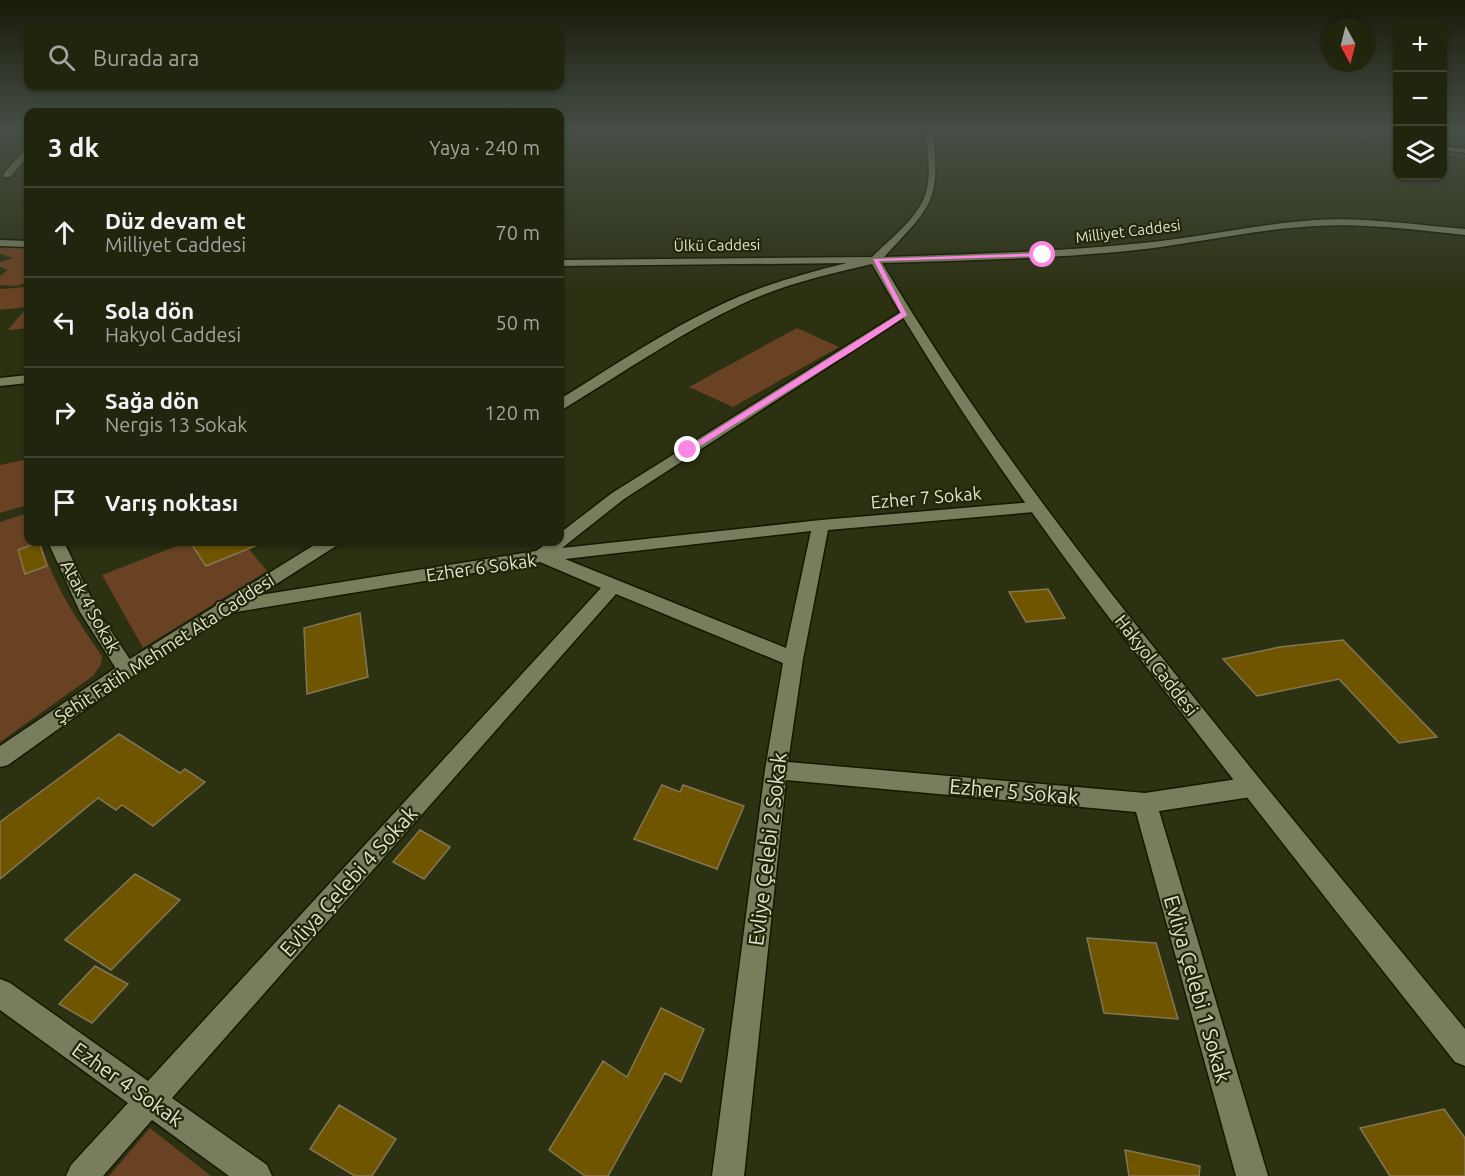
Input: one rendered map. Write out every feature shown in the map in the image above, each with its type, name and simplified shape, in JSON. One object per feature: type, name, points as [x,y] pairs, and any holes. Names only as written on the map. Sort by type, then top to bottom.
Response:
[{"type":"street","points":[[564,403],[680,332],[741,300],[806,276],[875,260],[920,213],[929,197],[931,183]]},
{"type":"street","name":"Milliyet Caddesi","points":[[875,260],[1074,253],[1287,225],[1378,224],[1465,232]]},
{"type":"street","points":[[0,243],[24,244]]},
{"type":"street","name":"Ülkü Caddesi","points":[[564,263],[875,260]]},
{"type":"street","name":"Hakyol Caddesi","points":[[875,260],[904,314],[1034,507],[1251,787],[1465,1052]]},
{"type":"street","points":[[564,539],[618,496],[904,314]]},
{"type":"street","points":[[0,382],[24,379]]},
{"type":"street","name":"Ezher 7 Sokak","points":[[542,556],[821,525],[1034,507]]},
{"type":"street","name":"Evliye Çelebi 2 Sokak","points":[[728,1176],[776,770],[793,659],[821,525]]},
{"type":"street","name":"Atak 4 Sokak","points":[[58,546],[89,612],[127,670]]},
{"type":"street","name":"Şehit Fatih Mehmet Ata Caddesi","points":[[0,758],[127,670],[323,546]]},
{"type":"street","points":[[542,556],[555,546]]},
{"type":"street","name":"Ezher 6 Sokak","points":[[224,607],[542,556],[793,659]]},
{"type":"street","name":"Evliya Çelebi 4 Sokak","points":[[82,1176],[613,586]]},
{"type":"street","name":"Ezher 5 Sokak","points":[[776,770],[1144,802],[1251,787]]},
{"type":"street","name":"Evliya Çelebi 1 Sokak","points":[[1144,802],[1252,1176]]},
{"type":"street","name":"Ezher 4 Sokak","points":[[0,993],[256,1176]]},
{"type":"shaded area","points":[[0,246],[24,247],[24,283],[16,286],[0,285],[0,276],[8,270],[0,267],[0,262],[13,258],[0,254]]},
{"type":"shaded area","points":[[24,287],[24,307],[0,310],[0,289]]},
{"type":"shaded area","points":[[24,311],[24,328],[8,330]]},
{"type":"shaded area","points":[[797,328],[839,347],[733,407],[689,387]]},
{"type":"shaded area","points":[[24,460],[24,506],[0,513],[0,465]]},
{"type":"shaded area","points":[[24,514],[24,546],[42,546],[67,602],[102,656],[101,664],[93,676],[0,742],[0,522]]},
{"type":"shaded area","points":[[177,546],[246,546],[267,571],[143,648],[102,575]]},
{"type":"shaded area","points":[[150,1128],[211,1176],[109,1176]]},
{"type":"building","points":[[28,546],[40,546],[47,566],[25,574],[18,550]]},
{"type":"building","points":[[193,546],[255,546],[206,566]]},
{"type":"building","points":[[1048,589],[1065,618],[1026,622],[1009,592]]},
{"type":"building","points":[[360,613],[368,677],[307,694],[304,628]]},
{"type":"building","points":[[1343,640],[1437,737],[1399,743],[1339,679],[1257,696],[1223,659],[1280,647]]},
{"type":"building","points":[[119,734],[180,773],[185,769],[205,782],[153,826],[122,805],[116,810],[98,798],[0,879],[0,822]]},
{"type":"building","points":[[662,785],[680,792],[683,785],[744,806],[717,869],[634,839]]},
{"type":"building","points":[[420,830],[450,847],[424,879],[393,862]]},
{"type":"building","points":[[135,874],[180,900],[111,970],[65,940]]},
{"type":"building","points":[[1087,938],[1156,943],[1178,1019],[1104,1013]]},
{"type":"building","points":[[95,966],[128,984],[92,1023],[59,1004]]},
{"type":"building","points":[[661,1008],[704,1029],[681,1082],[665,1073],[608,1176],[585,1176],[549,1150],[603,1061],[627,1077]]},
{"type":"building","points":[[339,1105],[396,1139],[372,1176],[355,1176],[310,1149]]},
{"type":"building","points":[[1444,1109],[1465,1138],[1465,1176],[1390,1176],[1360,1128]]},
{"type":"building","points":[[1125,1150],[1200,1166],[1199,1176],[1129,1176]]},
{"type":"route","points":[[688,450],[904,314],[875,260],[1043,255]]}]
